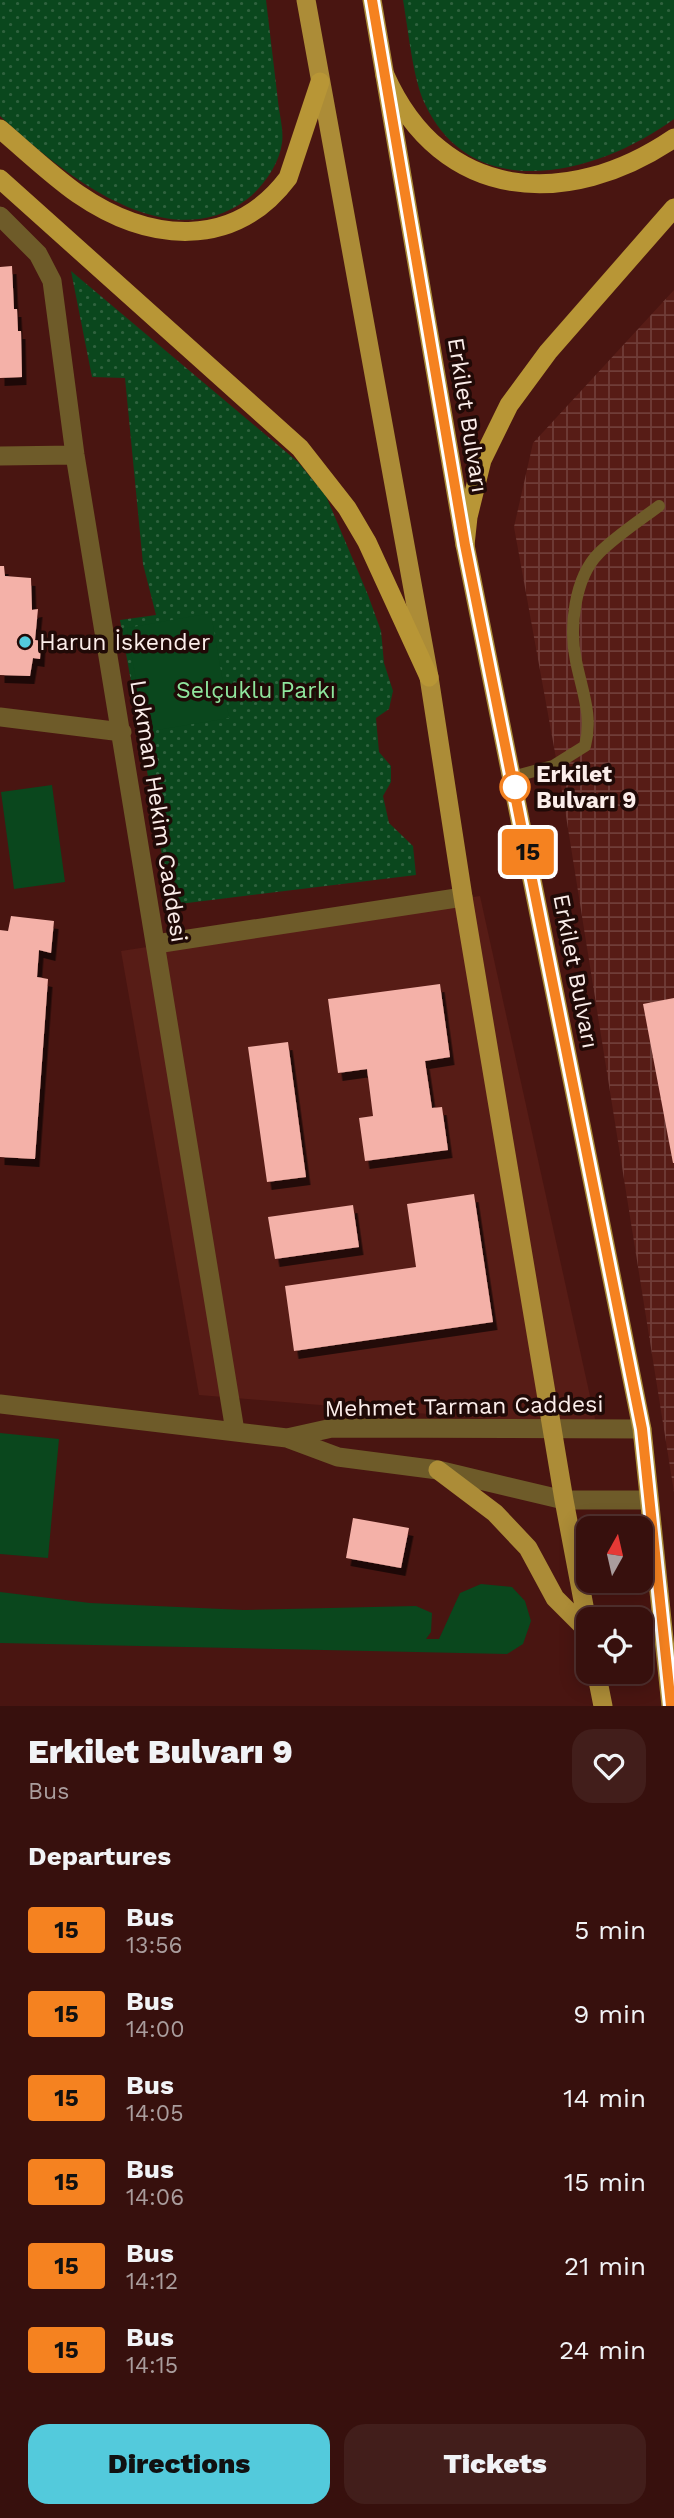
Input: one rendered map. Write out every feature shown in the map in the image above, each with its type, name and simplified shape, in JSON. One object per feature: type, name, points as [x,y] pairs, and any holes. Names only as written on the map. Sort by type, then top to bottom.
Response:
[{"type":"highway","points":[[385,75],[404,111],[430,142],[463,166],[510,183],[555,185],[601,175],[630,164],[674,138]]},
{"type":"highway","points":[[0,129],[79,195],[102,207],[147,226],[199,232],[235,222],[255,212],[278,191],[288,178],[320,82]]},
{"type":"highway","points":[[0,179],[300,447],[347,508],[367,542],[429,677]]},
{"type":"highway","points":[[465,545],[468,517],[482,460],[509,405],[548,352],[674,208]]},
{"type":"main road","points":[[306,0],[429,677],[551,1427],[584,1607]]},
{"type":"main road","name":"Erkilet Bulvarı","points":[[372,0],[465,545],[642,1429],[669,1660],[671,1706]]},
{"type":"main road","points":[[438,1470],[495,1513],[528,1548],[555,1598],[576,1618]]},
{"type":"main road","points":[[599,1684],[603,1706]]},
{"type":"street","name":"Lokman Hekim Caddesi","points":[[0,216],[38,254],[52,281],[75,454],[235,1431]]},
{"type":"street","points":[[0,456],[75,454]]},
{"type":"street","points":[[0,717],[122,732]]},
{"type":"street","points":[[156,944],[463,897]]},
{"type":"street","name":"Mehmet Tarman Caddesi","points":[[0,1404],[287,1438],[338,1457],[438,1470],[564,1500],[649,1500]]},
{"type":"street","name":"Mehmet Tarman Caddesi","points":[[287,1438],[332,1428],[642,1429]]},
{"type":"lane","points":[[512,778],[553,766],[585,746],[589,732],[584,684],[576,662],[573,625],[582,583],[597,554],[659,506]]},
{"type":"shaded area","points":[[674,290],[674,1492],[562,791],[514,527],[533,443]]},
{"type":"shaded area","points":[[480,896],[597,1428],[199,1395],[121,951]]},
{"type":"green space","points":[[0,0],[266,0],[282,133],[278,159],[269,175],[246,200],[214,216],[181,220],[148,214],[114,201],[82,182],[0,116]]},
{"type":"green space","points":[[403,0],[674,0],[674,119],[645,138],[612,154],[576,165],[541,171],[506,169],[474,158],[447,137],[425,104],[414,68]]},
{"type":"green space","name":"Selçuklu Parkı","points":[[71,271],[298,462],[326,496],[381,631],[384,663],[393,691],[389,709],[376,718],[379,752],[391,766],[391,782],[383,796],[389,823],[413,846],[416,875],[171,905],[120,620],[156,615],[143,564],[125,378],[92,377]]},
{"type":"green space","points":[[211,613],[229,718],[145,732],[127,628]]},
{"type":"green space","points":[[52,785],[65,882],[14,889],[1,792]]},
{"type":"green space","points":[[0,1433],[59,1439],[48,1558],[0,1554]]},
{"type":"green space","points":[[481,1584],[512,1587],[525,1601],[531,1621],[523,1644],[507,1654],[0,1643],[0,1592],[90,1603],[244,1610],[416,1606],[432,1613],[431,1632],[426,1639],[439,1639],[460,1593]]},
{"type":"building","points":[[12,266],[14,309],[17,309],[18,331],[21,331],[22,377],[0,378],[0,267]]},
{"type":"building","points":[[0,566],[4,566],[5,576],[31,578],[32,610],[38,609],[35,640],[41,641],[40,659],[33,658],[30,676],[0,675]]},
{"type":"building","points":[[11,916],[54,921],[51,953],[39,950],[37,977],[48,979],[35,1159],[0,1157],[0,930],[8,931]]},
{"type":"building","points":[[440,984],[450,1057],[425,1061],[432,1108],[442,1107],[448,1150],[365,1161],[359,1118],[373,1116],[367,1069],[338,1073],[328,999]]},
{"type":"building","points":[[674,998],[674,1163],[673,1163],[643,1004]]},
{"type":"building","points":[[288,1042],[306,1177],[267,1182],[248,1047]]},
{"type":"building","points":[[474,1194],[493,1322],[294,1351],[285,1286],[416,1267],[407,1204]]},
{"type":"building","points":[[353,1205],[359,1247],[275,1259],[268,1217]]},
{"type":"building","points":[[353,1518],[409,1528],[401,1568],[346,1558]]},
{"type":"bus line","name":"15","points":[[372,0],[465,545],[642,1429],[664,1660],[671,1706]]},
{"type":"place","name":"Harun İskender","points":[[25,642]]},
{"type":"place","name":"Erkilet Bulvarı 9","points":[[515,787]]}]
